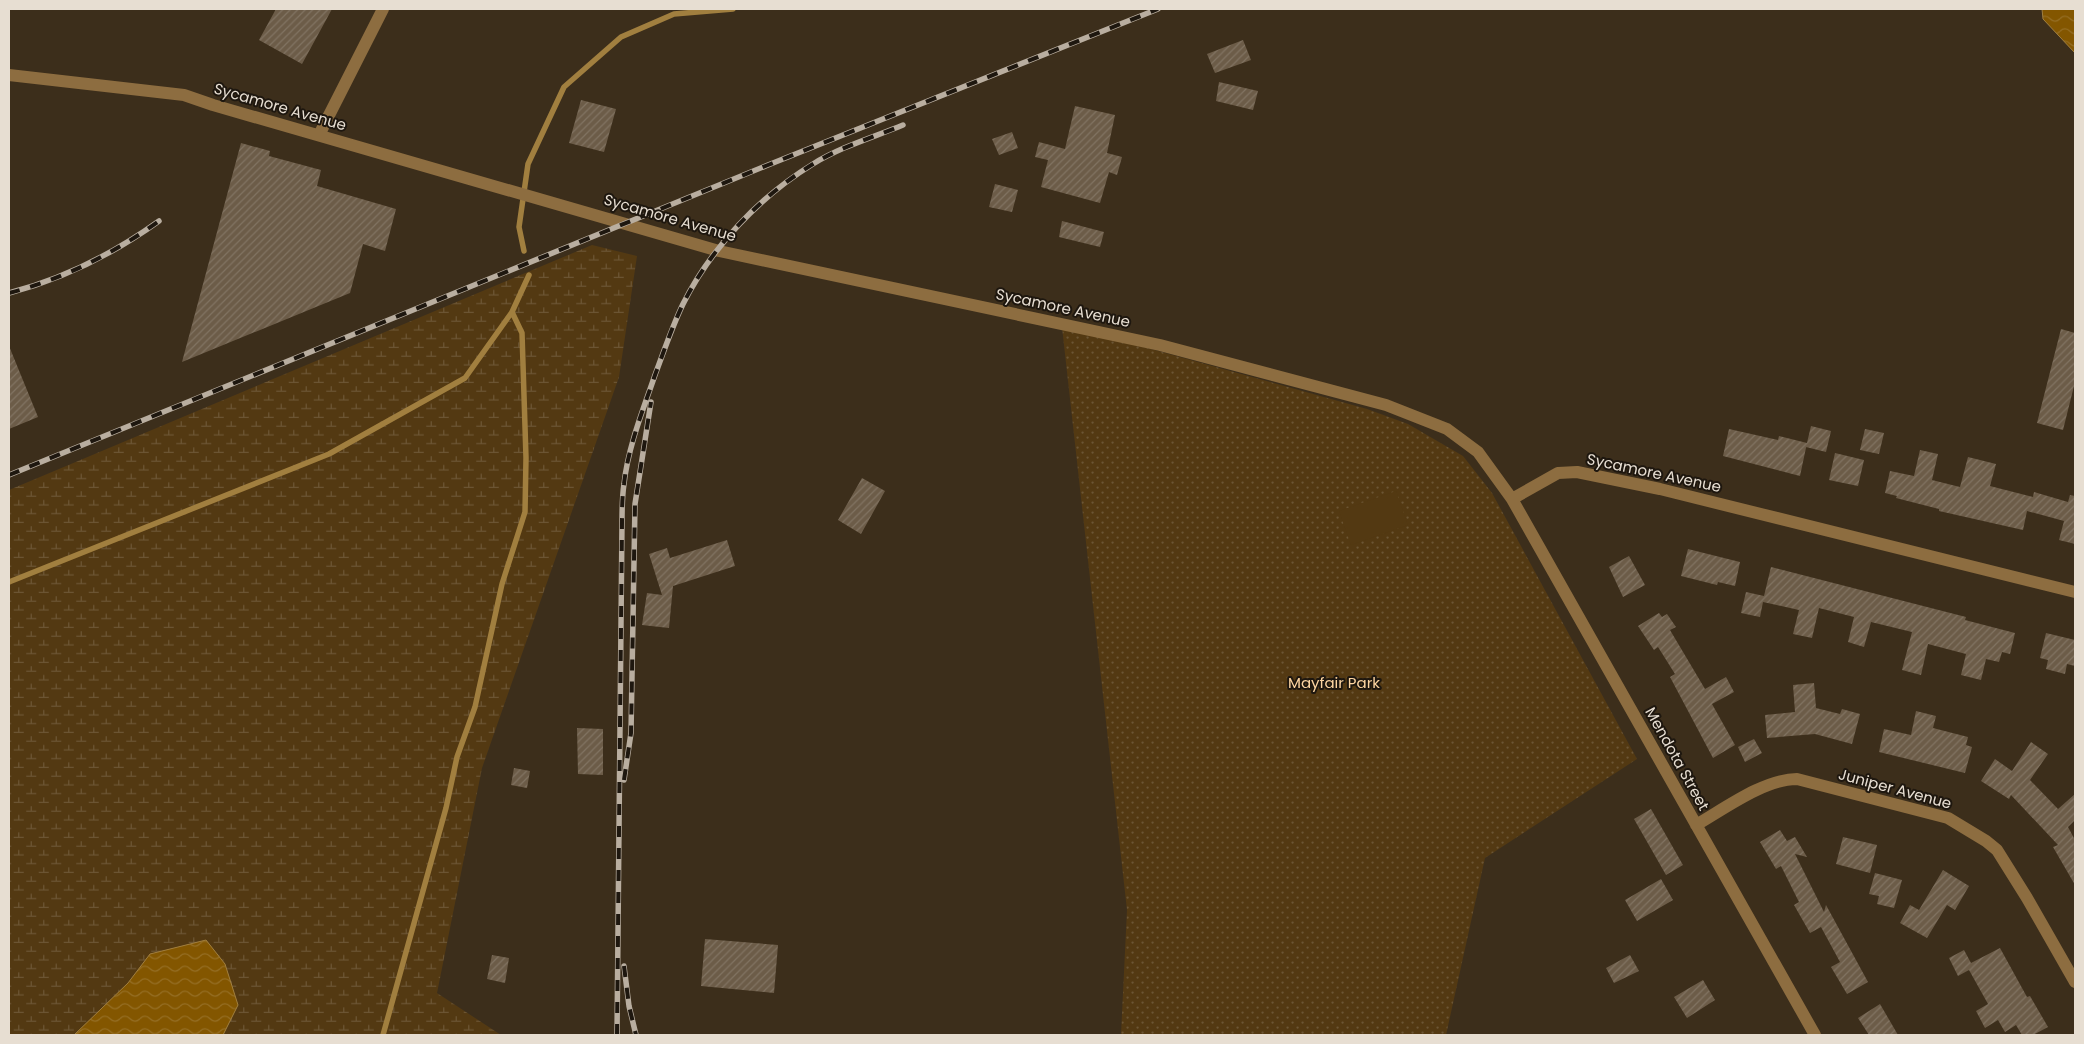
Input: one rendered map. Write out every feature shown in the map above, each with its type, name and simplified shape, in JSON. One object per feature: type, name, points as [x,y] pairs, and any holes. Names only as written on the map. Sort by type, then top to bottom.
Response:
[{"type":"street","points":[[319,135],[383,9]]},
{"type":"street","name":"Sycamore Avenue","points":[[9,75],[184,95],[718,251],[1160,345],[1386,405],[1447,429],[1455,434],[1478,452],[1512,499],[1558,473],[1577,472],[1660,489],[2075,592]]},
{"type":"street","name":"Mendota Street","points":[[1512,499],[1815,1035]]},
{"type":"street","name":"Juniper Avenue","points":[[1696,825],[1752,793],[1787,779],[1797,779],[1948,818],[1986,841],[1997,850],[2075,982]]},
{"type":"green space","points":[[592,245],[637,256],[619,377],[482,768],[437,993],[501,1035],[9,1035],[9,490]]},
{"type":"green space","name":"Mayfair Park","points":[[1062,327],[1151,349],[1367,409],[1408,424],[1463,456],[1492,493],[1637,759],[1485,858],[1446,1035],[1121,1035],[1127,910]]},
{"type":"green space","points":[[1396,491],[1408,525],[1351,545],[1339,511]]},
{"type":"water","points":[[2042,9],[2075,9],[2075,53],[2043,19]]},
{"type":"water","points":[[206,940],[225,964],[238,1005],[223,1035],[74,1035],[128,983],[150,954]]},
{"type":"building","points":[[276,9],[332,9],[302,64],[259,40]]},
{"type":"building","points":[[1243,40],[1251,60],[1215,73],[1207,54]]},
{"type":"building","points":[[1219,82],[1258,91],[1253,110],[1216,101]]},
{"type":"building","points":[[581,100],[616,109],[604,152],[569,143]]},
{"type":"building","points":[[1075,106],[1115,115],[1107,153],[1122,157],[1117,175],[1109,172],[1100,203],[1041,187],[1048,160],[1035,157],[1039,142],[1065,149]]},
{"type":"building","points":[[1012,132],[1018,148],[999,155],[992,139]]},
{"type":"building","points":[[241,143],[270,151],[269,156],[321,170],[317,186],[396,209],[385,251],[363,244],[350,293],[182,362]]},
{"type":"building","points":[[995,184],[1018,190],[1012,212],[989,207]]},
{"type":"building","points":[[1062,221],[1104,232],[1100,247],[1059,237]]},
{"type":"building","points":[[2061,329],[2075,333],[2075,382],[2063,430],[2037,423]]},
{"type":"building","points":[[9,346],[38,417],[9,429]]},
{"type":"building","points":[[1811,426],[1831,431],[1826,452],[1806,447]]},
{"type":"building","points":[[1729,429],[1778,440],[1779,436],[1807,443],[1800,476],[1723,456]]},
{"type":"building","points":[[1865,429],[1884,433],[1879,454],[1860,450]]},
{"type":"building","points":[[1920,450],[1938,454],[1932,480],[1960,487],[1968,457],[1996,464],[1990,486],[2033,497],[2034,492],[2068,502],[2070,495],[2075,496],[2075,544],[2059,540],[2064,521],[2027,511],[2023,530],[1939,511],[1939,509],[1896,498],[1897,496],[1885,493],[1890,471],[1914,476]]},
{"type":"building","points":[[1835,453],[1864,460],[1858,486],[1829,480]]},
{"type":"building","points":[[862,478],[885,491],[861,534],[838,520]]},
{"type":"building","points":[[727,540],[735,566],[673,586],[669,628],[642,625],[647,593],[662,595],[649,554],[667,548],[670,558]]},
{"type":"building","points":[[1688,549],[1740,562],[1735,586],[1718,582],[1717,585],[1681,576]]},
{"type":"building","points":[[1629,556],[1645,585],[1623,597],[1609,567]]},
{"type":"building","points":[[1771,567],[1966,617],[1965,620],[2015,633],[2010,654],[2002,652],[1999,662],[1986,659],[1981,680],[1961,675],[1966,654],[1928,644],[1921,675],[1902,670],[1912,632],[1871,622],[1864,647],[1848,642],[1854,617],[1819,608],[1812,638],[1793,634],[1799,610],[1763,602],[1760,617],[1741,613],[1746,592],[1764,596]]},
{"type":"building","points":[[1659,613],[1662,617],[1667,614],[1676,627],[1670,630],[1705,689],[1726,677],[1734,692],[1712,704],[1735,745],[1713,758],[1670,677],[1675,674],[1658,647],[1654,650],[1638,626]]},
{"type":"building","points":[[2046,633],[2075,640],[2075,666],[2067,664],[2065,674],[2046,669],[2048,660],[2040,658]]},
{"type":"building","points":[[1814,683],[1816,708],[1840,714],[1842,709],[1860,714],[1852,744],[1815,734],[1767,738],[1765,715],[1795,712],[1793,685]]},
{"type":"building","points":[[1916,711],[1936,716],[1933,728],[1968,737],[1966,745],[1972,747],[1965,773],[1879,752],[1884,729],[1911,735]]},
{"type":"building","points":[[577,728],[603,729],[603,775],[578,774]]},
{"type":"building","points":[[1754,739],[1762,753],[1745,762],[1738,747]]},
{"type":"building","points":[[2031,742],[2048,754],[2030,780],[2058,809],[2075,794],[2075,820],[2068,827],[2075,840],[2075,885],[2053,847],[2058,845],[2011,795],[2009,799],[1981,781],[1995,759],[2012,771]]},
{"type":"building","points":[[514,768],[530,771],[527,788],[511,785]]},
{"type":"building","points":[[1651,809],[1683,865],[1666,875],[1634,819]]},
{"type":"building","points":[[1780,830],[1787,841],[1795,837],[1807,857],[1795,854],[1824,912],[1826,905],[1868,982],[1847,994],[1831,967],[1840,962],[1821,927],[1810,933],[1794,905],[1799,902],[1781,866],[1776,869],[1760,842]]},
{"type":"building","points":[[1843,837],[1877,845],[1870,873],[1836,864]]},
{"type":"building","points":[[1943,870],[1969,886],[1955,910],[1947,905],[1927,938],[1900,923],[1910,905],[1919,910]]},
{"type":"building","points":[[1875,873],[1902,880],[1894,908],[1877,904],[1879,896],[1869,894]]},
{"type":"building","points":[[1661,879],[1673,900],[1637,921],[1625,900]]},
{"type":"building","points":[[705,939],[778,945],[774,993],[701,986]]},
{"type":"building","points":[[2000,948],[2027,997],[2030,996],[2048,1027],[2033,1035],[2022,1035],[2016,1025],[2005,1032],[1998,1020],[1985,1028],[1976,1011],[1988,1004],[1969,970],[1958,976],[1949,958],[1964,950],[1971,963]]},
{"type":"building","points":[[492,955],[509,958],[505,983],[487,979]]},
{"type":"building","points":[[1630,955],[1639,971],[1614,983],[1606,968]]},
{"type":"building","points":[[1703,980],[1715,1000],[1687,1018],[1674,997]]},
{"type":"building","points":[[1880,1004],[1898,1035],[1869,1035],[1858,1018]]},
{"type":"waterway","points":[[524,251],[519,227],[528,164],[564,87],[621,37],[674,14],[733,9]]},
{"type":"waterway","points":[[9,582],[329,454],[465,378],[512,312],[529,275]]},
{"type":"waterway","points":[[383,1035],[446,808],[457,757],[475,707],[502,584],[525,512],[526,458],[522,333],[512,312]]},
{"type":"railway","points":[[9,475],[768,165],[1158,9]]},
{"type":"railway","points":[[617,1035],[622,503],[626,470],[636,429],[675,321],[683,304],[694,283],[738,225],[774,192],[813,164],[846,147],[903,125]]},
{"type":"railway","points":[[9,293],[68,273],[106,255],[159,221]]},
{"type":"railway","points":[[624,780],[631,733],[635,504],[651,402]]},
{"type":"railway","points":[[624,966],[629,1006],[636,1035]]}]
